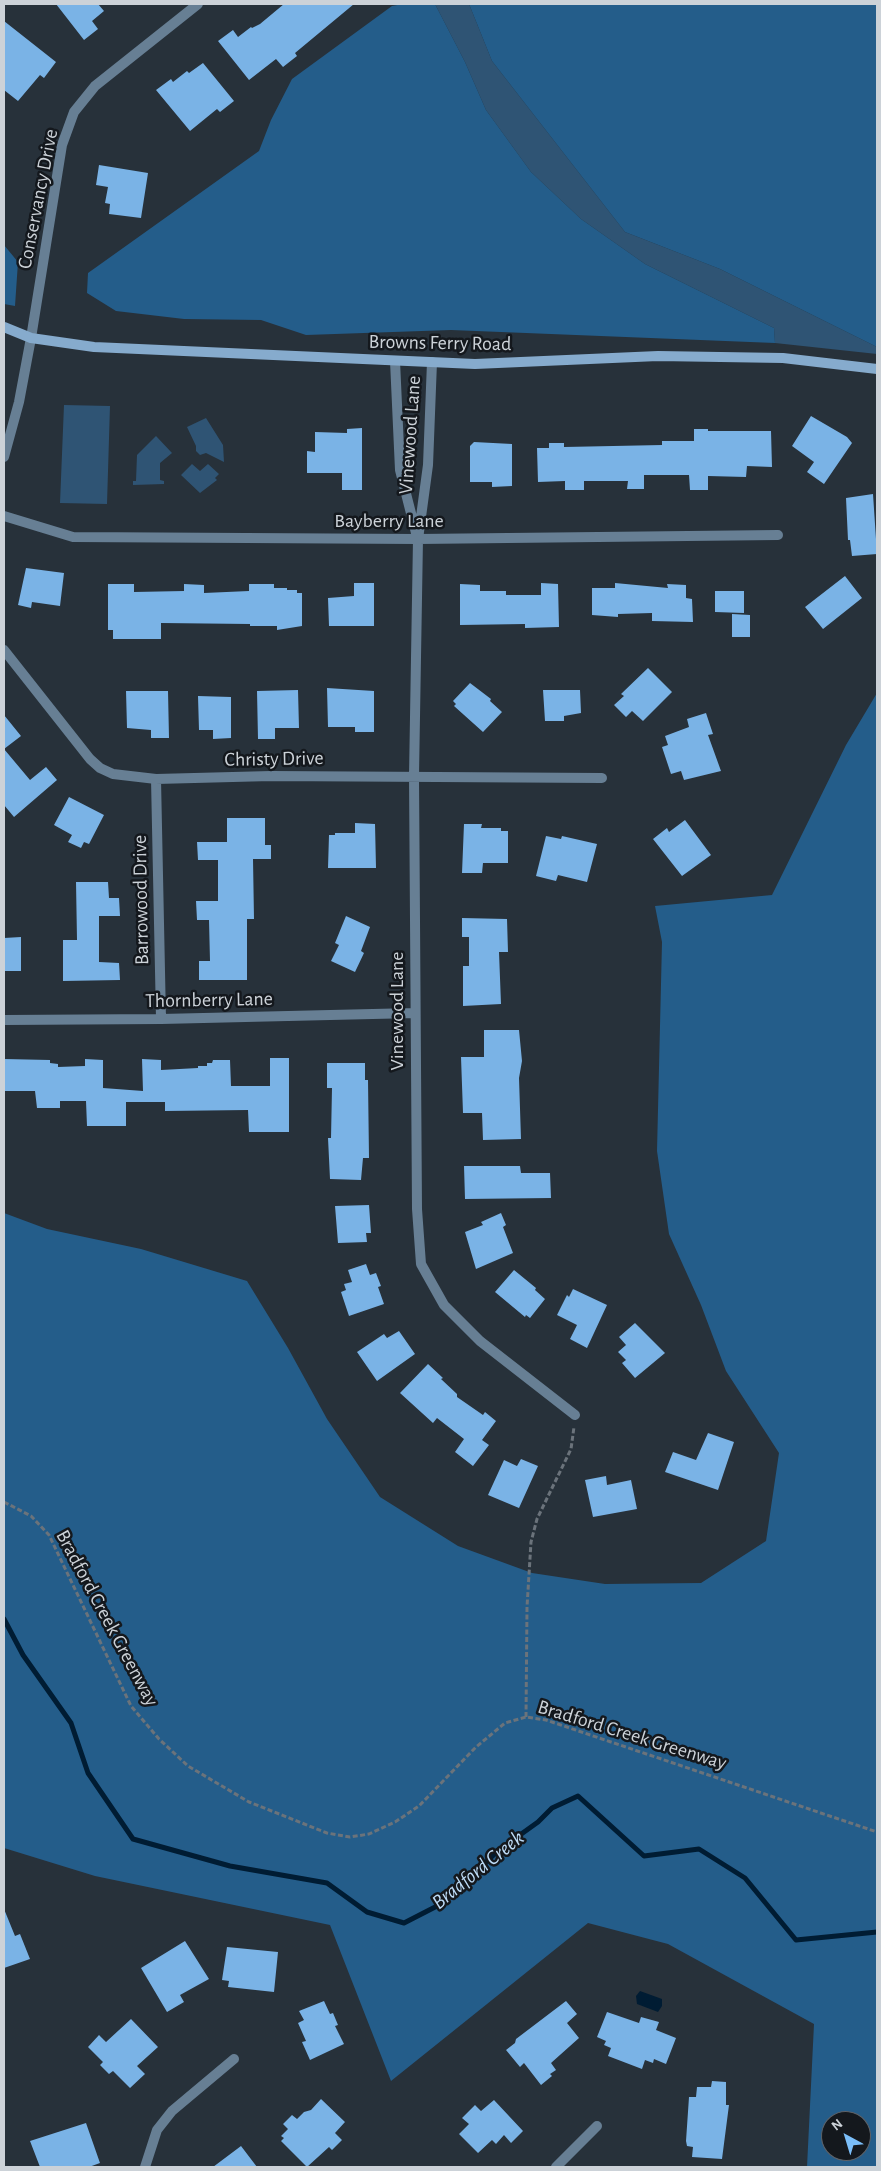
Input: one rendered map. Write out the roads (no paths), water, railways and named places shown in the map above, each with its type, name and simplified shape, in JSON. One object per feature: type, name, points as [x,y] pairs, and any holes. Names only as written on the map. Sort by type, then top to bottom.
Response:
[{"type":"street","name":"Conservancy Drive","points":[[31,338],[62,145],[74,112],[95,86],[198,4]]},
{"type":"street","name":"Browns Ferry Road","points":[[4,327],[31,338],[94,346],[395,361],[475,364],[667,356],[783,358],[877,369]]},
{"type":"street","points":[[4,457],[19,402],[31,338]]},
{"type":"street","name":"Vinewood Lane","points":[[395,361],[400,470],[418,539]]},
{"type":"street","name":"Vinewood Lane","points":[[432,362],[428,465],[418,539],[414,776],[417,1209],[421,1264],[444,1305],[480,1341],[575,1415]]},
{"type":"street","name":"Bayberry Lane","points":[[4,516],[73,537],[418,539],[778,535]]},
{"type":"street","name":"Christy Drive","points":[[4,650],[90,759],[100,768],[113,774],[156,779],[414,776],[602,778]]},
{"type":"street","name":"Barrowood Drive","points":[[156,779],[161,1019]]},
{"type":"street","name":"Thornberry Lane","points":[[4,1020],[161,1019],[415,1013]]},
{"type":"street","points":[[145,2167],[157,2130],[172,2111],[234,2058]]},
{"type":"street","points":[[556,2167],[597,2126]]},
{"type":"waterway","name":"Bradford Creek","points":[[4,1619],[23,1655],[71,1723],[88,1773],[133,1839],[230,1866],[327,1883],[367,1912],[404,1923],[441,1904],[499,1850],[538,1822],[552,1808],[578,1796],[644,1856],[699,1849],[745,1878],[796,1940],[877,1932]]}]
